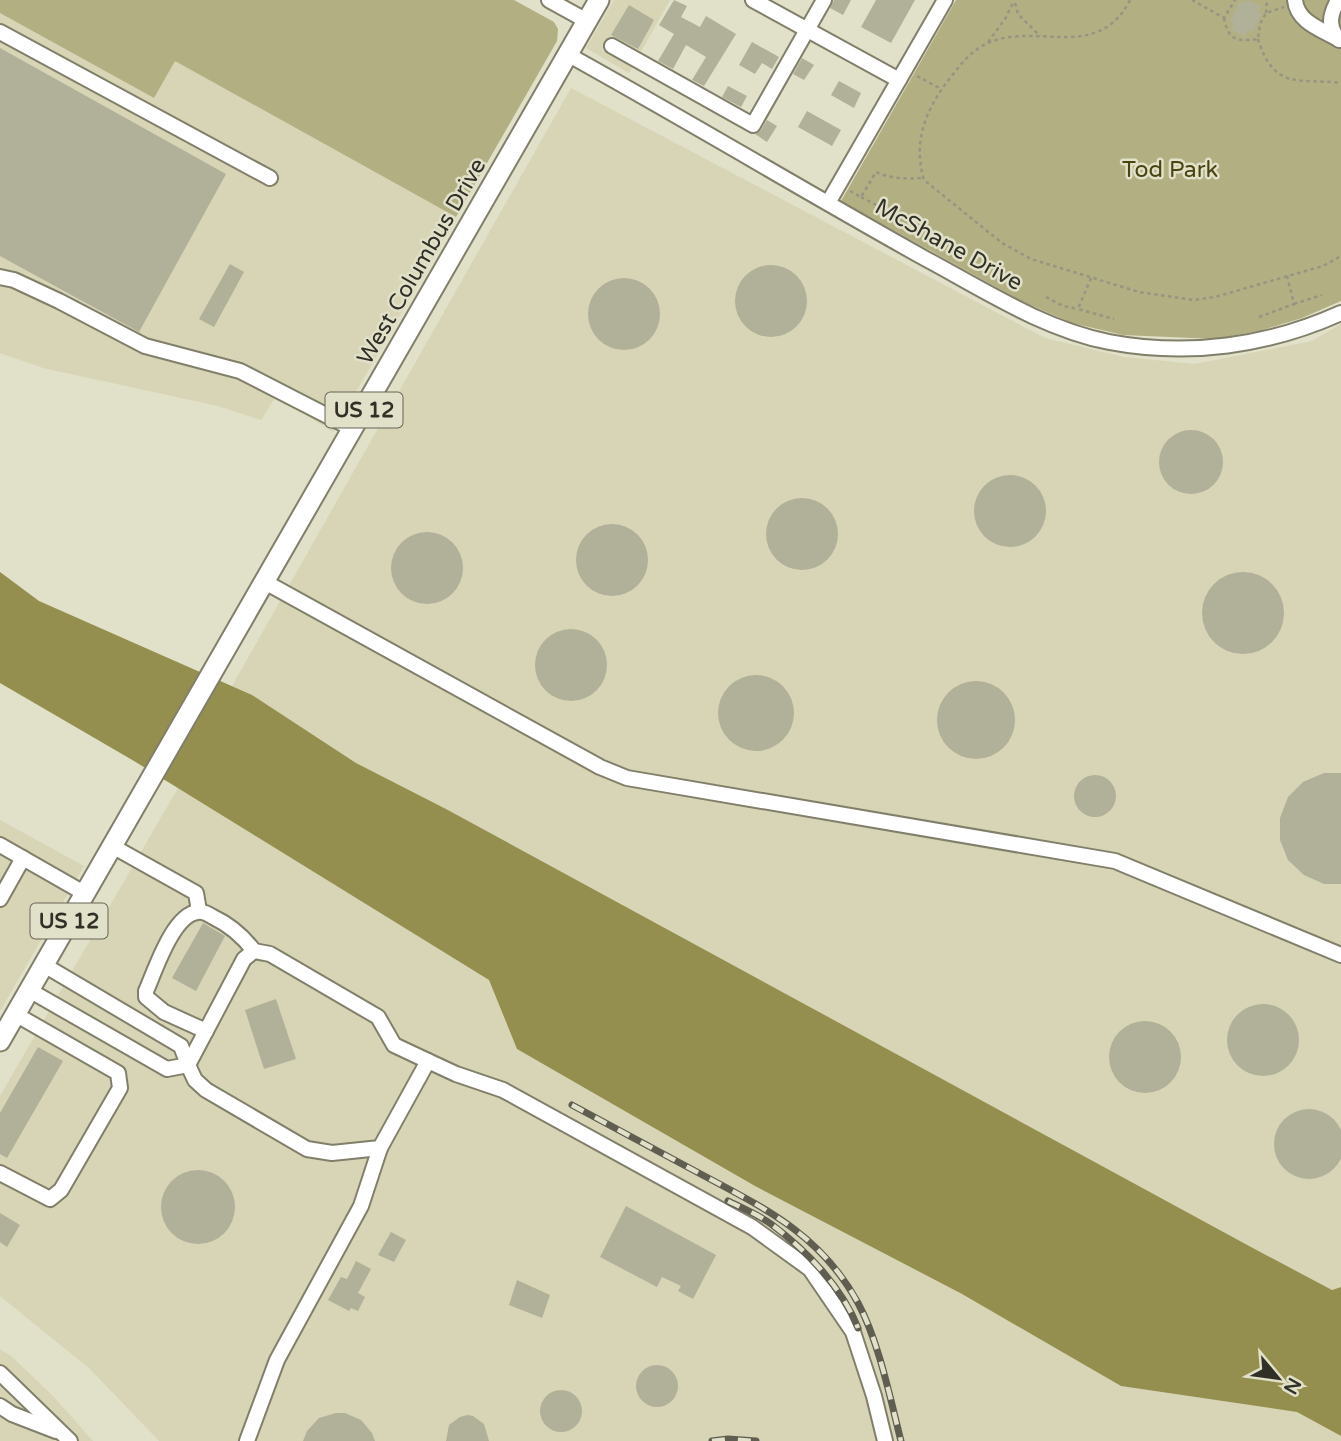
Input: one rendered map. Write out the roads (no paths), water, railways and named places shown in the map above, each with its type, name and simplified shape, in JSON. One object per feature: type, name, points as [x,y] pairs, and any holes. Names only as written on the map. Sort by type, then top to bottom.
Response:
[{"type":"main road","name":"West Columbus Drive","points":[[112,846],[599,0]]},
{"type":"main road","name":"US 12","points":[[0,1041],[112,846]]},
{"type":"street","points":[[549,0],[587,21]]},
{"type":"street","points":[[753,0],[807,30],[902,75]]},
{"type":"street","points":[[612,46],[752,125],[824,0]]},
{"type":"street","points":[[828,203],[945,0]]},
{"type":"street","points":[[1296,0],[1296,9],[1303,19],[1339,40]]},
{"type":"street","points":[[1338,0],[1330,20],[1332,32],[1339,40]]},
{"type":"street","points":[[0,32],[270,177]]},
{"type":"street","name":"McShane Drive","points":[[568,54],[1017,308],[1063,328],[1108,342],[1183,349],[1238,345],[1292,333],[1341,313]]},
{"type":"street","points":[[0,277],[14,280],[59,300],[145,346],[240,371],[353,429]]},
{"type":"street","points":[[265,582],[600,767],[627,778],[1115,861],[1341,955]]},
{"type":"street","points":[[0,845],[84,893]]},
{"type":"street","points":[[112,846],[196,893],[199,911]]},
{"type":"street","points":[[0,899],[23,858]]},
{"type":"street","points":[[206,1031],[164,1012],[146,997],[146,991],[177,923],[199,911],[222,921],[242,935],[254,951],[270,954],[378,1017],[394,1045],[456,1074],[503,1090],[752,1227],[810,1269],[853,1332],[874,1396],[885,1441]]},
{"type":"street","points":[[188,1065],[244,959],[254,951]]},
{"type":"street","points":[[44,965],[181,1046],[195,1080],[206,1090],[307,1149],[332,1153],[380,1148]]},
{"type":"street","points":[[29,990],[167,1069],[188,1065]]},
{"type":"street","points":[[0,1173],[50,1199],[61,1190],[120,1088],[118,1073],[15,1014]]},
{"type":"street","points":[[247,1441],[277,1360],[361,1206],[380,1148],[428,1061]]},
{"type":"street","points":[[0,1373],[67,1437]]},
{"type":"street","points":[[0,1406],[12,1414],[67,1437]]},
{"type":"railway","points":[[572,1105],[766,1210],[787,1224],[826,1258],[858,1303],[872,1335],[901,1441]]},
{"type":"railway","points":[[728,1201],[766,1221],[810,1258],[843,1298],[858,1328]]},
{"type":"railway","points":[[712,1441],[756,1441]]},
{"type":"park label","name":"Tod Park","points":[[1170,169]]}]
